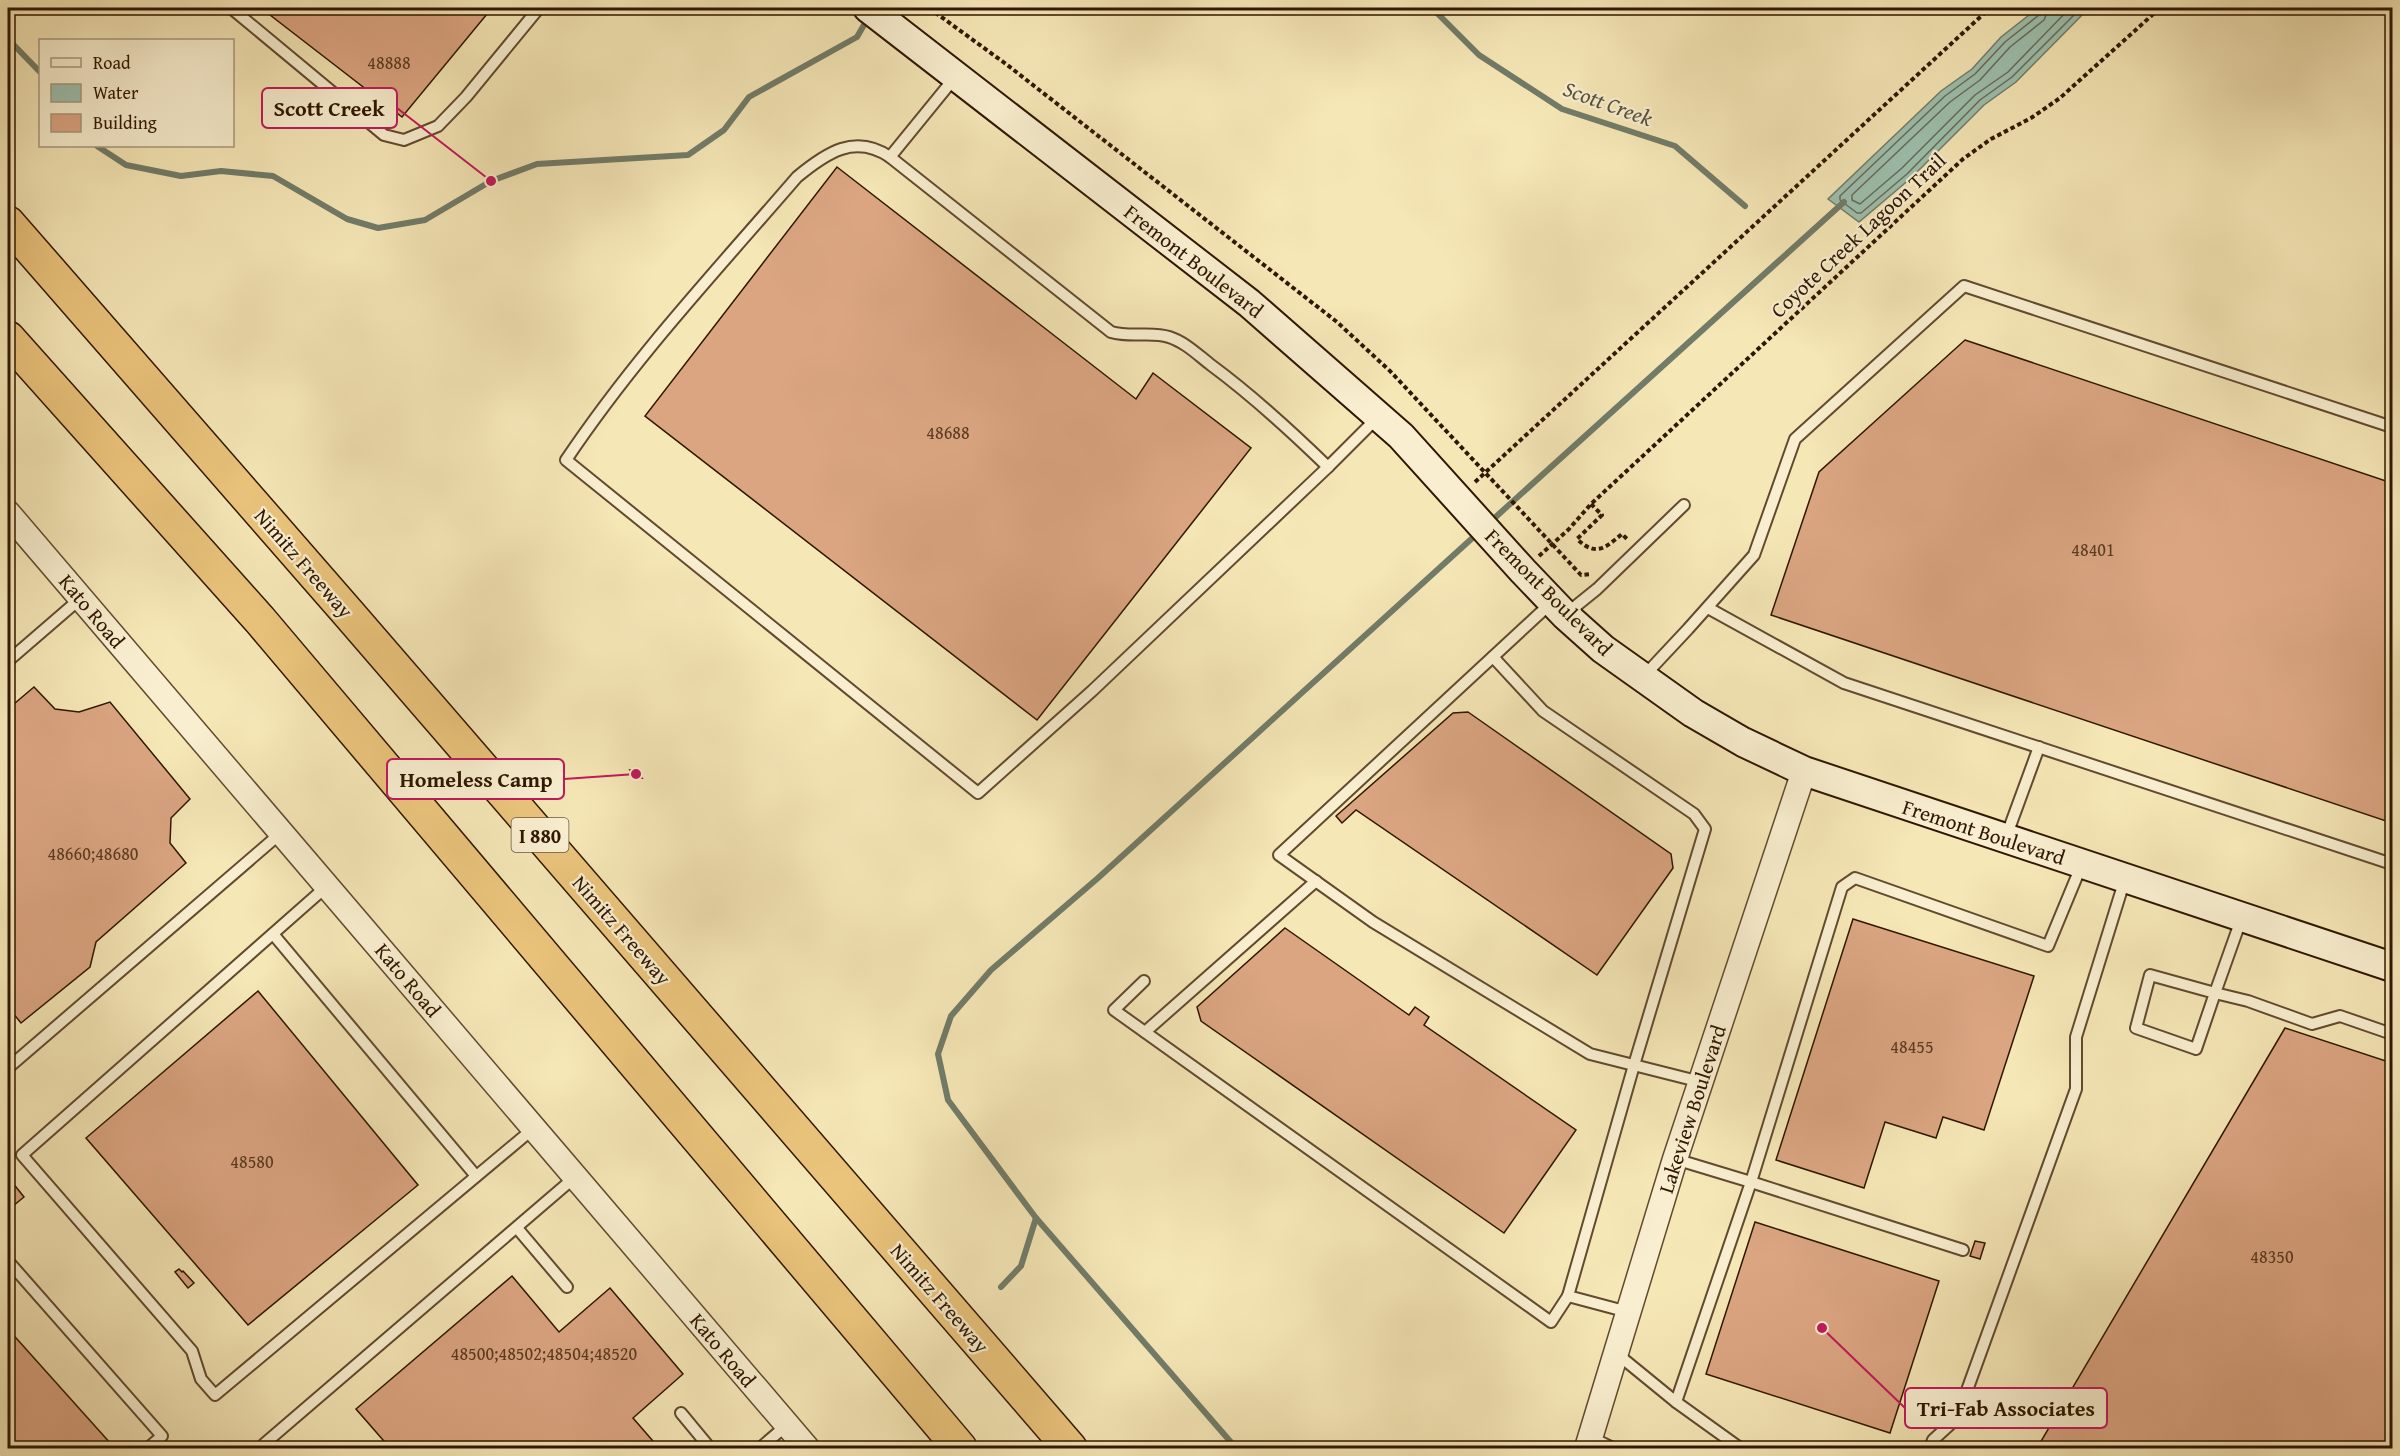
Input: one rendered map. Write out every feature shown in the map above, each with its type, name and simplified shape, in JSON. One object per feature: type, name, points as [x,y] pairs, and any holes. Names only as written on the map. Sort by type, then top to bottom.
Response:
[{"type":"highway","name":"Nimitz Freeway","points":[[8,223],[1070,1449]]},
{"type":"highway","points":[[8,338],[260,620],[960,1449]]},
{"type":"main road","name":"Fremont Boulevard","points":[[868,8],[1249,303],[1401,436],[1456,499],[1544,592],[1604,649],[1641,678],[1693,713],[1733,736],[1804,771],[2392,967]]},
{"type":"street","name":"Kato Road","points":[[8,513],[807,1449]]},
{"type":"street","name":"Lakeview Boulevard","points":[[1588,1443],[1675,1159],[1804,771]]},
{"type":"lane","points":[[231,8],[384,135],[404,140],[438,126],[466,97],[539,8]]},
{"type":"lane","points":[[890,157],[956,76]]},
{"type":"lane","points":[[1328,467],[1243,389],[1185,345],[1171,337],[1159,334],[1126,336],[1111,332],[890,157],[880,150],[866,146],[844,147],[822,156],[797,177],[648,347],[598,411],[566,460],[978,793],[1092,691],[1303,493],[1378,417]]},
{"type":"lane","points":[[1641,678],[1708,608],[1754,555],[1795,439],[1964,286],[2392,427]]},
{"type":"lane","points":[[1684,505],[1597,589],[1544,592],[1493,657],[1279,855],[1373,922],[1590,1054],[1701,1082]]},
{"type":"lane","points":[[8,661],[82,598]]},
{"type":"lane","points":[[1708,608],[1844,683],[2392,864]]},
{"type":"lane","points":[[1144,981],[1114,1010],[1551,1322],[1569,1296],[1634,1065],[1705,829],[1694,814],[1543,711],[1493,657]]},
{"type":"lane","points":[[2006,839],[2039,747]]},
{"type":"lane","points":[[8,1067],[282,832]]},
{"type":"lane","points":[[1676,1402],[1751,1182],[1842,887],[1855,878],[2048,946],[2082,864]]},
{"type":"lane","points":[[1930,1449],[1933,1440],[1957,1418],[2076,1089],[2076,1037],[2125,879]]},
{"type":"lane","points":[[1145,1032],[1316,881]]},
{"type":"lane","points":[[327,886],[22,1155],[192,1352],[201,1379],[215,1395],[534,1128]]},
{"type":"lane","points":[[2242,917],[2215,993],[2196,1049],[2136,1028],[2150,975],[2215,993],[2248,1001],[2312,1024],[2340,1016],[2392,1034]]},
{"type":"lane","points":[[273,934],[476,1176]]},
{"type":"lane","points":[[1675,1159],[1963,1250]]},
{"type":"lane","points":[[268,1449],[264,1444],[575,1177]]},
{"type":"lane","points":[[517,1227],[567,1287]]},
{"type":"lane","points":[[8,1261],[162,1436],[148,1449]]},
{"type":"lane","points":[[1569,1296],[1628,1312]]},
{"type":"lane","points":[[1616,1353],[1676,1402],[1740,1449]]},
{"type":"lane","points":[[681,1413],[710,1449]]},
{"type":"lane","points":[[760,1449],[787,1425]]},
{"type":"lane","points":[[1588,1443],[1612,1449]]},
{"type":"path","points":[[929,8],[1024,78],[1337,322],[1390,371],[1581,575],[1591,574],[1598,567]]},
{"type":"path","points":[[1456,499],[1990,8]]},
{"type":"path","name":"Coyote Creek Lagoon Trail","points":[[1544,592],[1551,545],[1591,504],[1963,159],[1991,139],[2031,118],[2061,98],[2160,8]]},
{"type":"path","points":[[1591,504],[1602,515],[1577,539],[1586,547],[1596,549],[1606,547],[1622,534],[1629,541],[1621,548]]},
{"type":"water","points":[[2038,8],[2089,8],[2016,82],[1984,105],[1911,178],[1859,222],[1828,199],[1941,91],[1972,69],[2001,37]]},
{"type":"building","points":[[261,8],[492,8],[402,117]]},
{"type":"building","points":[[837,167],[1136,399],[1153,373],[1251,448],[1037,720],[645,416]]},
{"type":"building","points":[[1965,340],[2392,483],[2392,823],[1771,615],[1819,472]]},
{"type":"building","points":[[34,687],[55,709],[79,712],[110,702],[190,799],[171,818],[170,843],[186,863],[96,942],[90,967],[21,1023],[8,1007],[8,709]]},
{"type":"building","points":[[1468,712],[1671,854],[1673,868],[1597,975],[1356,810],[1342,823],[1336,816],[1453,713]]},
{"type":"building","points":[[630,770],[635,770],[642,778],[637,778]]},
{"type":"building","points":[[1853,919],[2034,976],[1984,1130],[1943,1117],[1936,1138],[1885,1122],[1864,1188],[1776,1160]]},
{"type":"building","points":[[1285,928],[1409,1015],[1415,1007],[1429,1017],[1424,1025],[1576,1130],[1504,1233],[1201,1021],[1197,1007]]},
{"type":"building","points":[[258,991],[418,1185],[248,1325],[86,1138]]},
{"type":"building","points":[[2285,1028],[2392,1063],[2392,1448],[2037,1448]]},
{"type":"building","points":[[8,1177],[24,1197],[13,1206],[8,1200]]},
{"type":"building","points":[[1755,1222],[1939,1281],[1890,1433],[1706,1374]]},
{"type":"building","points":[[1975,1241],[1985,1243],[1980,1259],[1970,1256]]},
{"type":"building","points":[[179,1269],[194,1283],[188,1288],[175,1272]]},
{"type":"building","points":[[512,1276],[559,1332],[610,1288],[683,1374],[633,1418],[659,1448],[390,1448],[356,1409]]},
{"type":"building","points":[[8,1329],[111,1444],[106,1448],[8,1448]]},
{"type":"waterway","name":"Scott Creek","points":[[1432,8],[1479,55],[1562,109],[1675,146],[1745,206]]},
{"type":"waterway","name":"Scott Creek","points":[[99,147],[126,165],[181,176],[221,171],[273,176],[347,219],[378,228],[425,220],[491,181],[537,164],[688,155],[724,130],[749,97],[857,37],[868,18]]},
{"type":"waterway","name":"Scott Creek","points":[[8,39],[39,71]]},
{"type":"waterway","points":[[1489,523],[1844,202]]},
{"type":"waterway","points":[[1236,1448],[1036,1218],[948,1100],[938,1054],[951,1016],[991,970],[1098,878],[1479,532]]},
{"type":"waterway","points":[[1001,1287],[1021,1266],[1036,1218]]},
{"type":"place","name":"Scott Creek","points":[[491,181]]},
{"type":"place","name":"Homeless Camp","points":[[636,774]]},
{"type":"place","name":"Tri-Fab Associates","points":[[1822,1328]]}]
